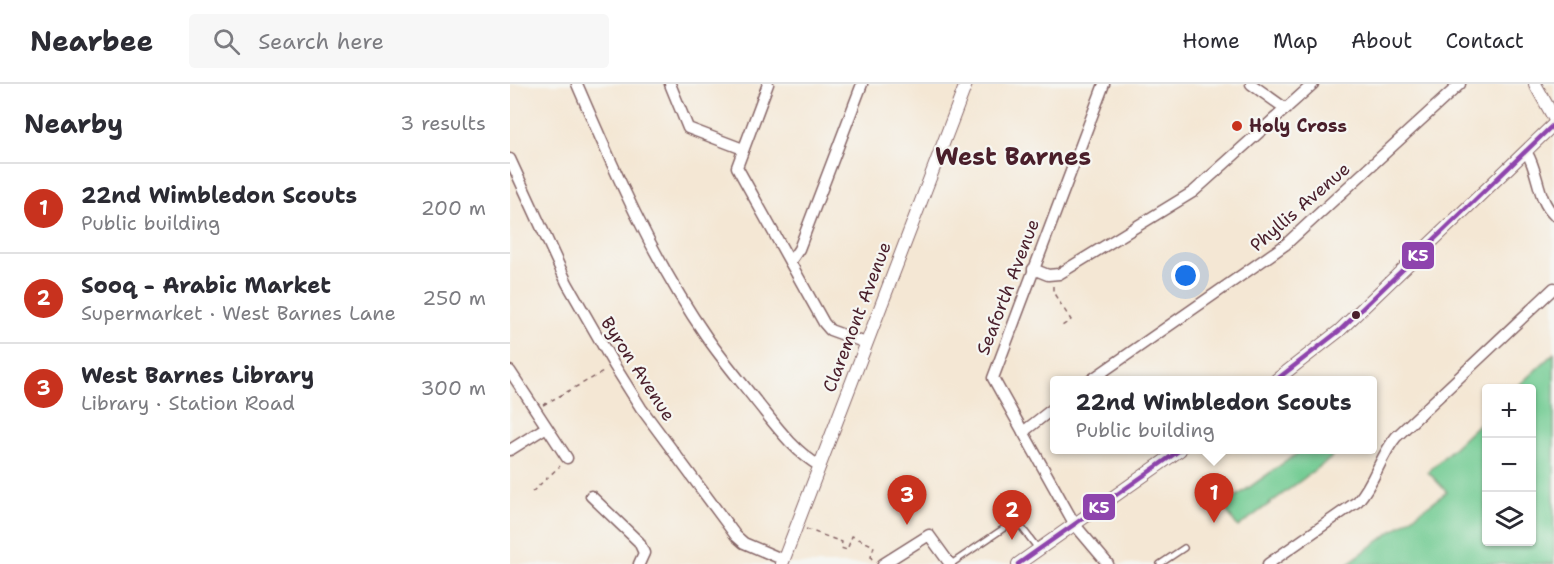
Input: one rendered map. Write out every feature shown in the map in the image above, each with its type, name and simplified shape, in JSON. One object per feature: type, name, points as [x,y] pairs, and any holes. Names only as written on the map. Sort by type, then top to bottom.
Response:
[{"type":"street","points":[[577,84],[634,211],[672,282],[705,335],[768,416],[805,456],[820,466]]},
{"type":"street","points":[[670,84],[688,128],[742,149]]},
{"type":"street","points":[[768,84],[737,167],[827,327],[866,344]]},
{"type":"street","points":[[790,262],[799,249],[862,84]]},
{"type":"street","name":"Claremont Avenue","points":[[783,562],[966,84]]},
{"type":"street","name":"Seaforth Avenue","points":[[1104,84],[993,373],[995,383],[1075,525],[1108,564]]},
{"type":"street","points":[[1251,84],[1287,109]]},
{"type":"street","points":[[1033,269],[1054,276],[1193,192],[1313,84]]},
{"type":"street","name":"Phyllis Avenue","points":[[1098,376],[1285,245],[1460,84]]},
{"type":"street","points":[[1535,84],[1554,118]]},
{"type":"street","points":[[1281,376],[1339,331],[1527,153],[1554,124]]},
{"type":"street","points":[[1527,153],[1539,180],[1544,202],[1554,215]]},
{"type":"street","name":"Byron Avenue","points":[[510,159],[567,283],[641,408],[736,536],[744,543],[783,562]]},
{"type":"street","points":[[1268,564],[1359,501],[1368,490],[1389,446],[1396,437],[1554,288]]},
{"type":"street","points":[[510,371],[545,428],[567,458]]},
{"type":"street","points":[[1023,432],[1050,411]]},
{"type":"street","points":[[510,450],[545,428]]},
{"type":"street","points":[[1018,564],[1174,454]]},
{"type":"street","points":[[591,496],[639,542],[644,553],[639,564]]},
{"type":"street","points":[[883,564],[926,535],[929,535],[951,564]]},
{"type":"lane","points":[[951,564],[1016,520],[1039,550]]},
{"type":"lane","points":[[1160,564],[1185,548]]},
{"type":"path","points":[[1054,276],[1053,292],[1071,320],[1059,328]]},
{"type":"path","points":[[534,410],[614,365]]},
{"type":"path","points":[[532,492],[567,458]]},
{"type":"path","points":[[797,525],[842,542],[841,548],[847,550],[852,537],[874,546],[871,557],[874,564]]},
{"type":"green space","points":[[1554,353],[1554,564],[1347,564],[1447,492],[1428,472],[1482,421],[1482,546],[1536,546],[1536,384],[1520,384]]},
{"type":"green space","points":[[1296,454],[1333,454],[1330,459],[1238,527],[1223,506]]},
{"type":"transit line","name":"K5","points":[[1281,376],[1339,331],[1554,124]]},
{"type":"transit line","name":"K5","points":[[1018,564],[1174,454]]},
{"type":"place","name":"Holy Cross","points":[[1237,126]]},
{"type":"place","name":"22nd Wimbledon Scouts","points":[[1214,523]]},
{"type":"place","name":"West Barnes Library","points":[[907,525]]},
{"type":"place","name":"Sooq - Arabic Market","points":[[1012,540]]},
{"type":"district","name":"West Barnes","points":[[1013,157]]}]
